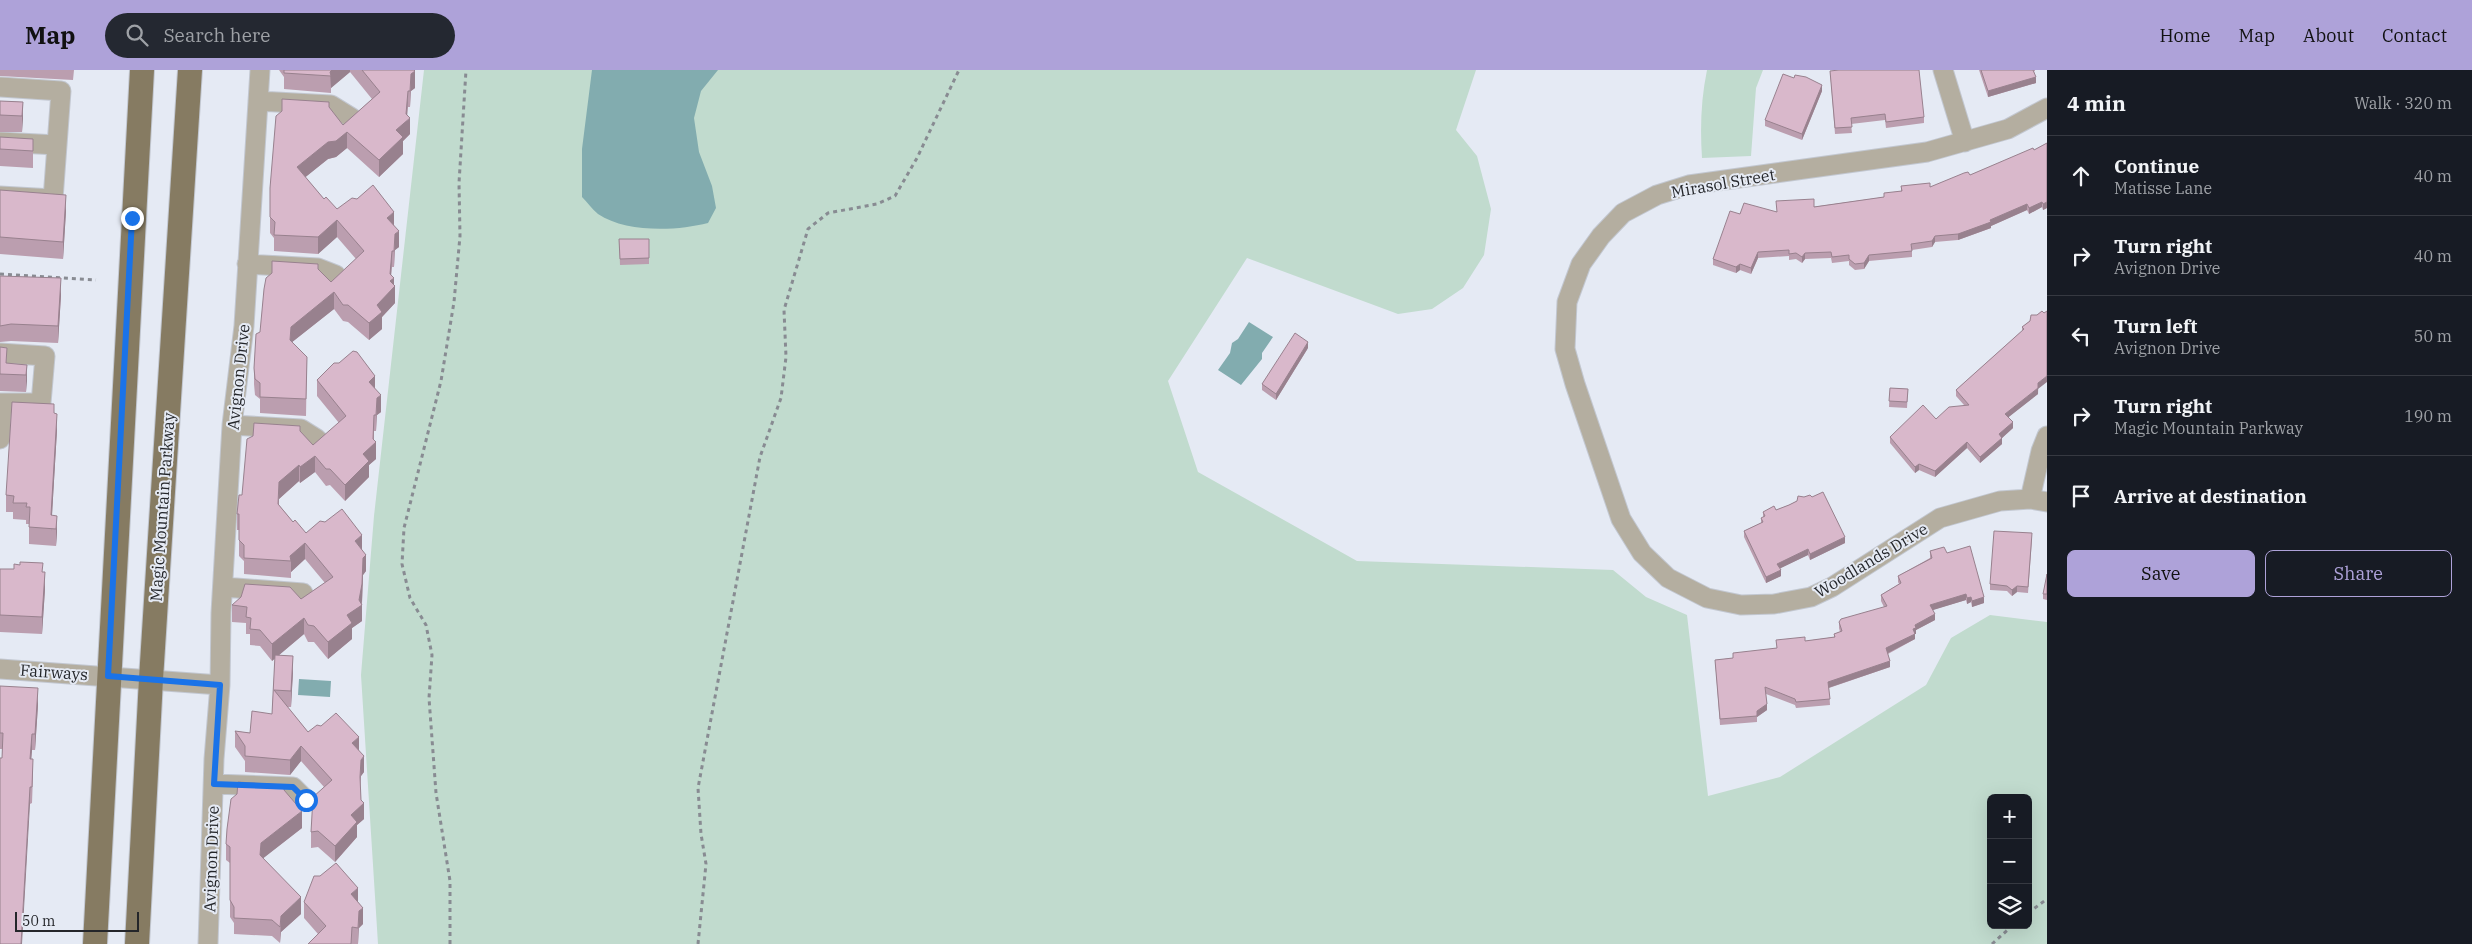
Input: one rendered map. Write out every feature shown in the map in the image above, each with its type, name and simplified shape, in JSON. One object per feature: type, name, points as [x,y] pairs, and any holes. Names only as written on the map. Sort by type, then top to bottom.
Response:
[{"type":"main road","points":[[95,944],[142,70]]},
{"type":"main road","name":"Magic Mountain Parkway","points":[[137,944],[151,679],[190,70]]},
{"type":"street","name":"Avignon Drive","points":[[208,944],[214,759],[220,685],[223,587],[232,425],[244,326],[260,70]]},
{"type":"street","points":[[1943,70],[1965,142]]},
{"type":"street","points":[[0,87],[61,91],[53,199],[0,196]]},
{"type":"street","points":[[258,101],[331,105],[352,118]]},
{"type":"street","name":"Mirasol Street","points":[[1668,578],[1642,554],[1621,519],[1575,384],[1566,349],[1567,302],[1581,264],[1601,236],[1623,213],[1657,195],[1689,185],[1927,152],[2008,129],[2047,108]]},
{"type":"street","points":[[0,142],[57,145]]},
{"type":"street","points":[[247,264],[318,268],[336,275]]},
{"type":"street","points":[[0,353],[45,356],[41,403],[1,403],[0,439]]},
{"type":"street","points":[[232,425],[300,430],[317,439]]},
{"type":"street","points":[[2039,501],[2041,451],[2047,436]]},
{"type":"street","name":"Woodlands Drive","points":[[1668,578],[1707,598],[1741,605],[1774,604],[1811,597],[1832,587],[1940,518],[2000,500],[2039,501]]},
{"type":"street","points":[[223,587],[303,593]]},
{"type":"street","name":"Fairways","points":[[0,669],[108,676]]},
{"type":"street","points":[[108,676],[220,685]]},
{"type":"street","points":[[214,784],[293,787],[306,800]]},
{"type":"path","points":[[450,944],[450,880],[439,820],[429,698],[432,655],[426,625],[410,598],[402,564],[404,528],[441,381],[454,302],[460,236],[459,183],[466,70]]},
{"type":"path","points":[[698,944],[706,864],[701,834],[698,788],[760,457],[780,398],[786,357],[784,310],[795,268],[808,229],[828,213],[877,204],[895,196],[918,158],[959,70]]},
{"type":"path","points":[[0,274],[96,280]]},
{"type":"path","points":[[2032,910],[2047,899]]},
{"type":"path","points":[[1992,944],[2009,929]]},
{"type":"shaded area","points":[[424,70],[1476,70],[1456,130],[1477,156],[1491,209],[1484,255],[1463,288],[1432,309],[1398,314],[1247,258],[1168,381],[1198,472],[1357,561],[1613,570],[1646,597],[1687,615],[1708,796],[1780,777],[1926,685],[1951,638],[1990,615],[2047,622],[2047,944],[378,944],[361,675],[374,516]]},
{"type":"shaded area","points":[[592,70],[718,70],[701,91],[694,118],[699,152],[712,186],[716,208],[708,223],[667,229],[623,225],[598,214],[582,197],[582,149]]},
{"type":"shaded area","points":[[1707,70],[1763,70],[1756,88],[1751,156],[1702,158],[1703,92]]},
{"type":"shaded area","points":[[1249,322],[1273,337],[1262,353],[1262,359],[1241,385],[1218,370],[1230,353],[1232,343],[1238,339]]},
{"type":"shaded area","points":[[299,679],[331,681],[330,697],[298,695]]},
{"type":"building","points":[[284,70],[332,70],[330,72],[331,76],[284,73]]},
{"type":"building","points":[[362,70],[415,71],[411,74],[410,91],[408,91],[406,114],[410,118],[396,130],[403,137],[379,160],[347,132],[336,141],[328,142],[297,167],[324,199],[326,197],[337,209],[352,198],[357,199],[373,185],[394,212],[387,218],[399,231],[395,234],[390,274],[394,278],[390,281],[395,286],[377,305],[382,312],[369,323],[348,305],[343,305],[334,292],[291,327],[290,340],[307,357],[306,399],[260,397],[260,383],[255,379],[254,368],[256,334],[260,332],[264,289],[266,278],[272,273],[272,261],[318,264],[318,269],[331,282],[364,251],[337,220],[318,237],[274,235],[275,222],[270,217],[270,188],[276,116],[282,111],[282,99],[329,102],[329,107],[343,125],[380,92]]},
{"type":"building","points":[[1919,70],[1924,117],[1886,122],[1885,114],[1851,118],[1852,127],[1835,128],[1830,71]]},
{"type":"building","points":[[1981,70],[2033,70],[2036,77],[1988,91]]},
{"type":"building","points":[[1783,74],[1794,78],[1795,75],[1806,77],[1822,85],[1802,134],[1765,120]]},
{"type":"building","points":[[0,101],[23,102],[22,116],[0,115]]},
{"type":"building","points":[[0,137],[33,139],[33,151],[0,149]]},
{"type":"building","points":[[2047,143],[2047,202],[2043,204],[2042,202],[2029,208],[2027,204],[1990,220],[1991,222],[1958,234],[1935,236],[1932,241],[1911,244],[1912,251],[1869,255],[1864,263],[1855,264],[1849,259],[1849,255],[1832,257],[1831,252],[1805,253],[1802,257],[1796,253],[1789,254],[1789,250],[1758,252],[1751,268],[1740,264],[1736,267],[1713,259],[1730,211],[1740,214],[1744,203],[1777,212],[1776,201],[1814,199],[1814,207],[1884,197],[1884,193],[1902,191],[1901,186],[1930,183],[1930,187],[1964,173],[1968,172],[1970,175]]},
{"type":"building","points":[[0,190],[66,195],[63,242],[0,237]]},
{"type":"building","points":[[619,239],[649,239],[649,258],[620,259]]},
{"type":"building","points":[[0,276],[61,278],[58,326],[11,324],[0,326]]},
{"type":"building","points":[[2042,311],[2044,313],[2047,311],[2047,376],[2038,383],[2038,388],[2005,414],[2013,422],[1999,434],[2002,438],[1980,457],[1967,442],[1935,471],[1919,464],[1915,467],[1890,437],[1923,405],[1936,419],[1949,407],[1969,405],[1956,390],[2024,329],[2022,327],[2030,321],[2031,315],[2037,315]]},
{"type":"building","points":[[1295,333],[1308,342],[1276,394],[1262,384]]},
{"type":"building","points":[[0,347],[7,348],[6,363],[27,365],[26,375],[0,374]]},
{"type":"building","points":[[353,351],[357,352],[375,376],[369,382],[381,395],[377,398],[376,415],[374,415],[373,439],[376,442],[363,454],[369,461],[345,485],[330,469],[326,469],[315,456],[300,467],[299,465],[279,482],[278,504],[293,522],[295,520],[306,533],[320,521],[325,522],[342,509],[362,535],[355,541],[366,555],[363,558],[359,600],[362,605],[347,615],[352,623],[328,642],[314,626],[308,625],[304,618],[272,644],[260,630],[250,629],[251,618],[246,617],[247,607],[232,605],[241,597],[245,584],[290,587],[301,599],[333,577],[305,543],[290,556],[291,561],[244,558],[244,545],[239,540],[239,514],[237,514],[239,495],[242,495],[247,439],[253,436],[254,423],[300,426],[300,431],[313,445],[346,416],[317,380],[334,363],[339,363]]},
{"type":"building","points":[[1890,388],[1908,389],[1907,402],[1889,401]]},
{"type":"building","points":[[12,402],[54,404],[54,413],[57,414],[51,515],[57,516],[56,529],[29,527],[30,507],[26,507],[27,503],[13,503],[14,496],[6,495]]},
{"type":"building","points":[[1823,492],[1845,537],[1810,554],[1808,549],[1777,564],[1781,570],[1766,577],[1744,531],[1763,522],[1761,518],[1765,516],[1763,512],[1774,506],[1776,510],[1797,501],[1798,496],[1810,495],[1812,497]]},
{"type":"building","points":[[1994,531],[2032,533],[2028,587],[2017,586],[2012,590],[2007,586],[1990,584]]},
{"type":"building","points":[[1970,546],[1984,597],[1972,601],[1971,597],[1967,598],[1966,594],[1930,605],[1935,614],[1915,625],[1916,628],[1913,629],[1915,634],[1886,648],[1890,661],[1828,682],[1830,699],[1796,702],[1795,699],[1765,687],[1767,704],[1757,711],[1757,716],[1720,719],[1715,660],[1733,658],[1733,653],[1777,648],[1776,640],[1805,637],[1805,641],[1835,637],[1834,634],[1842,631],[1839,622],[1841,619],[1887,606],[1881,595],[1901,583],[1898,576],[1932,558],[1930,551],[1944,547],[1947,553]]},
{"type":"building","points":[[20,562],[43,563],[42,572],[45,572],[42,617],[0,615],[0,569],[14,569],[14,564],[20,565]]},
{"type":"building","points":[[2047,574],[2047,594],[2043,594]]},
{"type":"building","points":[[275,655],[293,656],[291,691],[274,690],[308,732],[317,725],[321,726],[336,713],[359,737],[352,743],[364,756],[361,760],[360,777],[361,800],[364,803],[351,815],[357,822],[335,846],[318,831],[311,832],[313,797],[332,780],[301,746],[290,760],[245,756],[245,746],[235,731],[250,733],[252,711],[272,714]]},
{"type":"building","points":[[0,686],[38,688],[35,734],[32,734],[30,759],[33,759],[32,787],[30,787],[21,944],[0,944],[0,758],[2,758],[3,733],[0,733]]},
{"type":"building","points":[[238,782],[284,785],[284,790],[302,811],[261,843],[260,855],[301,897],[281,916],[280,927],[272,920],[234,918],[234,907],[230,900],[230,847],[226,844],[231,799],[237,794]]},
{"type":"building","points":[[336,863],[358,888],[351,894],[363,908],[359,911],[358,928],[352,927],[351,944],[308,944],[326,926],[304,902],[314,876],[320,876]]},
{"type":"route","points":[[132,218],[108,676],[220,685],[214,759],[214,784],[293,787],[306,800]]}]
